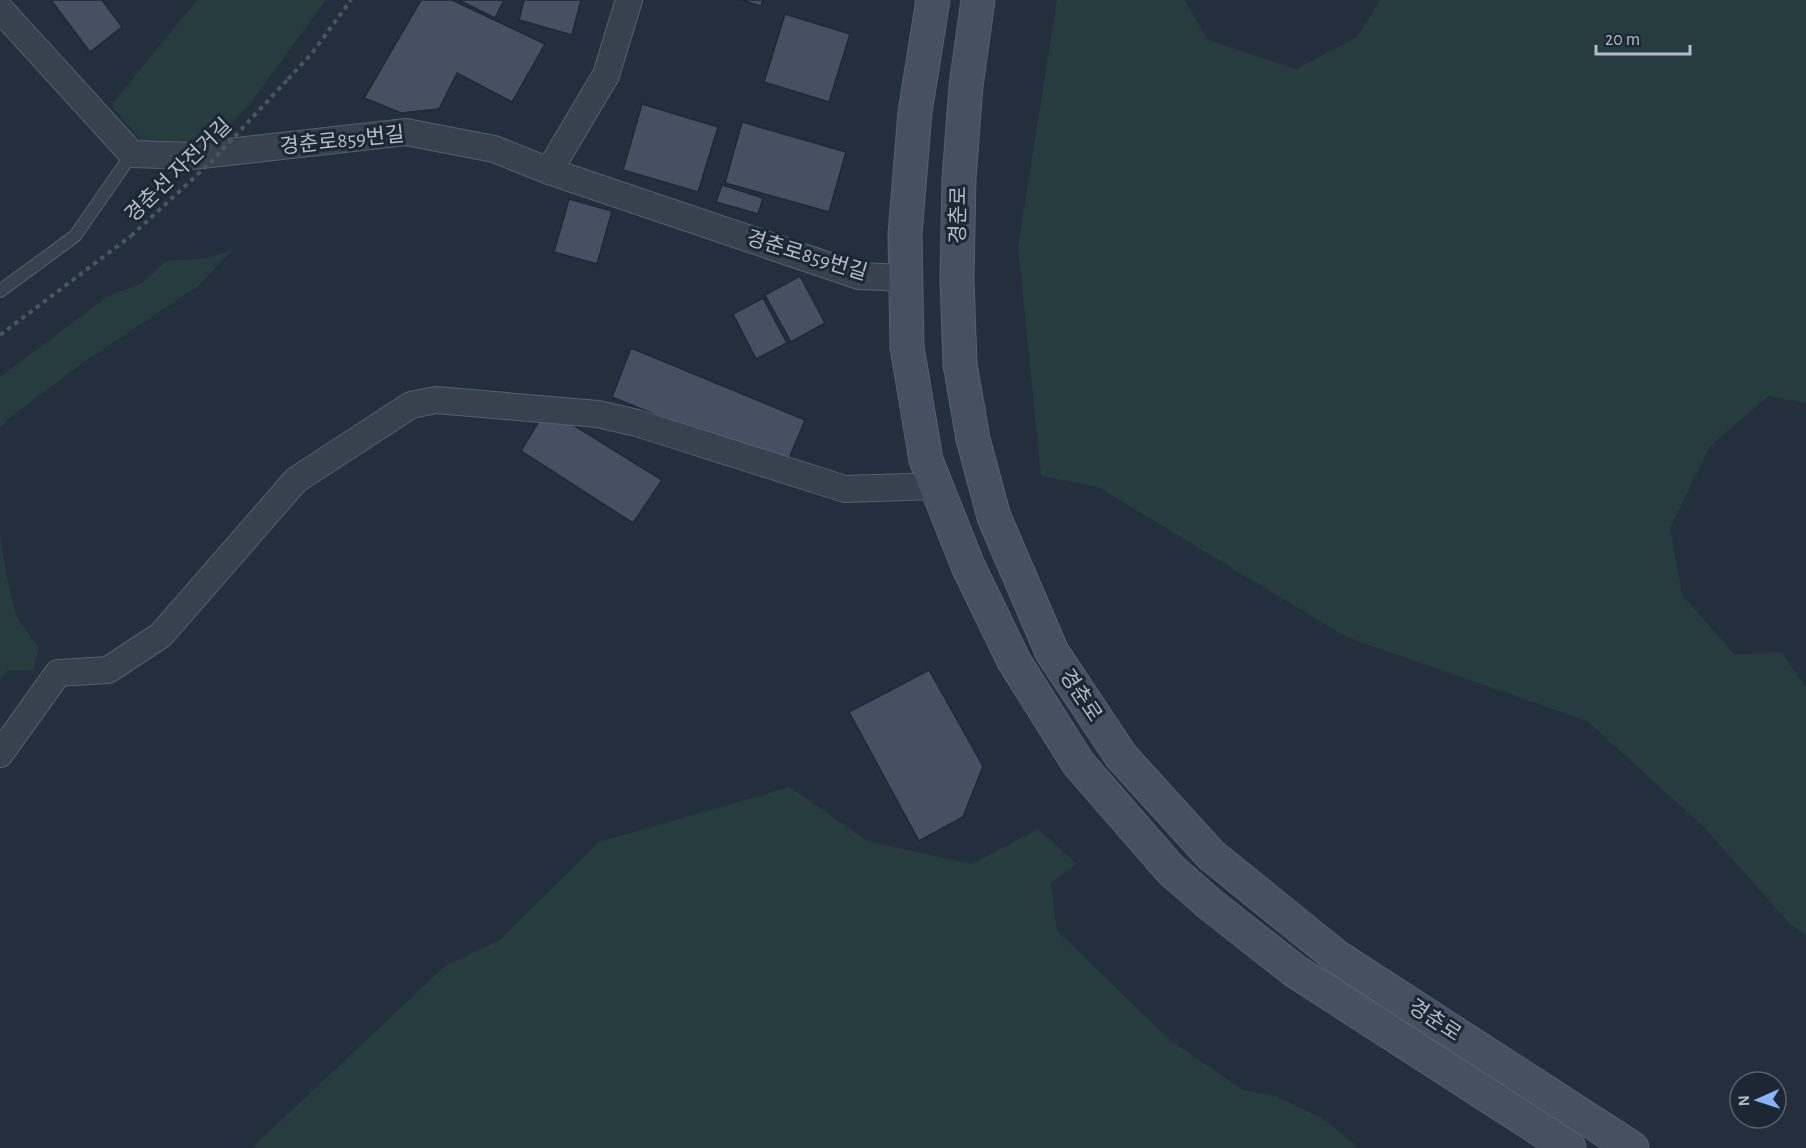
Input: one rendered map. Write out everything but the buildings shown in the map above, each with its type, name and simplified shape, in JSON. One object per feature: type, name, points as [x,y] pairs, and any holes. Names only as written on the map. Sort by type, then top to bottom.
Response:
[{"type":"street","points":[[549,171],[606,75],[629,0]]},
{"type":"street","name":"경춘로","points":[[933,0],[915,112],[905,234],[907,347],[926,460],[968,566],[1014,661],[1078,763],[1171,870],[1211,905],[1295,971],[1569,1148]]},
{"type":"street","name":"경춘로","points":[[978,0],[966,87],[959,178],[957,279],[960,364],[973,439],[994,517],[1052,652],[1121,756],[1211,855],[1337,957],[1632,1148]]},
{"type":"street","points":[[0,9],[132,154]]},
{"type":"street","name":"경춘로859번길","points":[[132,154],[193,156],[406,132],[494,149],[549,171],[859,276],[905,278]]},
{"type":"street","points":[[0,754],[57,673],[108,670],[161,635],[296,480],[411,405],[436,399],[598,414],[637,423],[845,489],[937,486]]},
{"type":"lane","points":[[0,291],[75,236],[132,154]]},
{"type":"path","name":"경춘선 자전거길","points":[[0,335],[131,236],[211,162],[312,53],[351,0]]},
{"type":"green space","points":[[197,0],[326,0],[249,105],[209,147],[142,141],[111,105]]},
{"type":"green space","points":[[1057,0],[1184,0],[1208,40],[1296,69],[1357,37],[1380,0],[1806,0],[1806,403],[1768,396],[1710,446],[1670,528],[1682,595],[1735,655],[1781,652],[1806,687],[1806,935],[1791,925],[1703,826],[1587,721],[1346,637],[1098,487],[1041,476],[1018,247]]},
{"type":"green space","points":[[232,250],[198,286],[81,364],[8,419],[0,428],[0,377],[107,297],[142,283],[166,261],[207,258]]},
{"type":"green space","points":[[0,538],[17,618],[39,648],[33,670],[7,671],[0,679]]},
{"type":"green space","points":[[790,787],[867,841],[971,864],[1038,829],[1077,864],[1051,883],[1057,931],[1170,1040],[1243,1090],[1275,1096],[1322,1118],[1359,1148],[252,1148],[445,966],[501,939],[599,842]]}]
